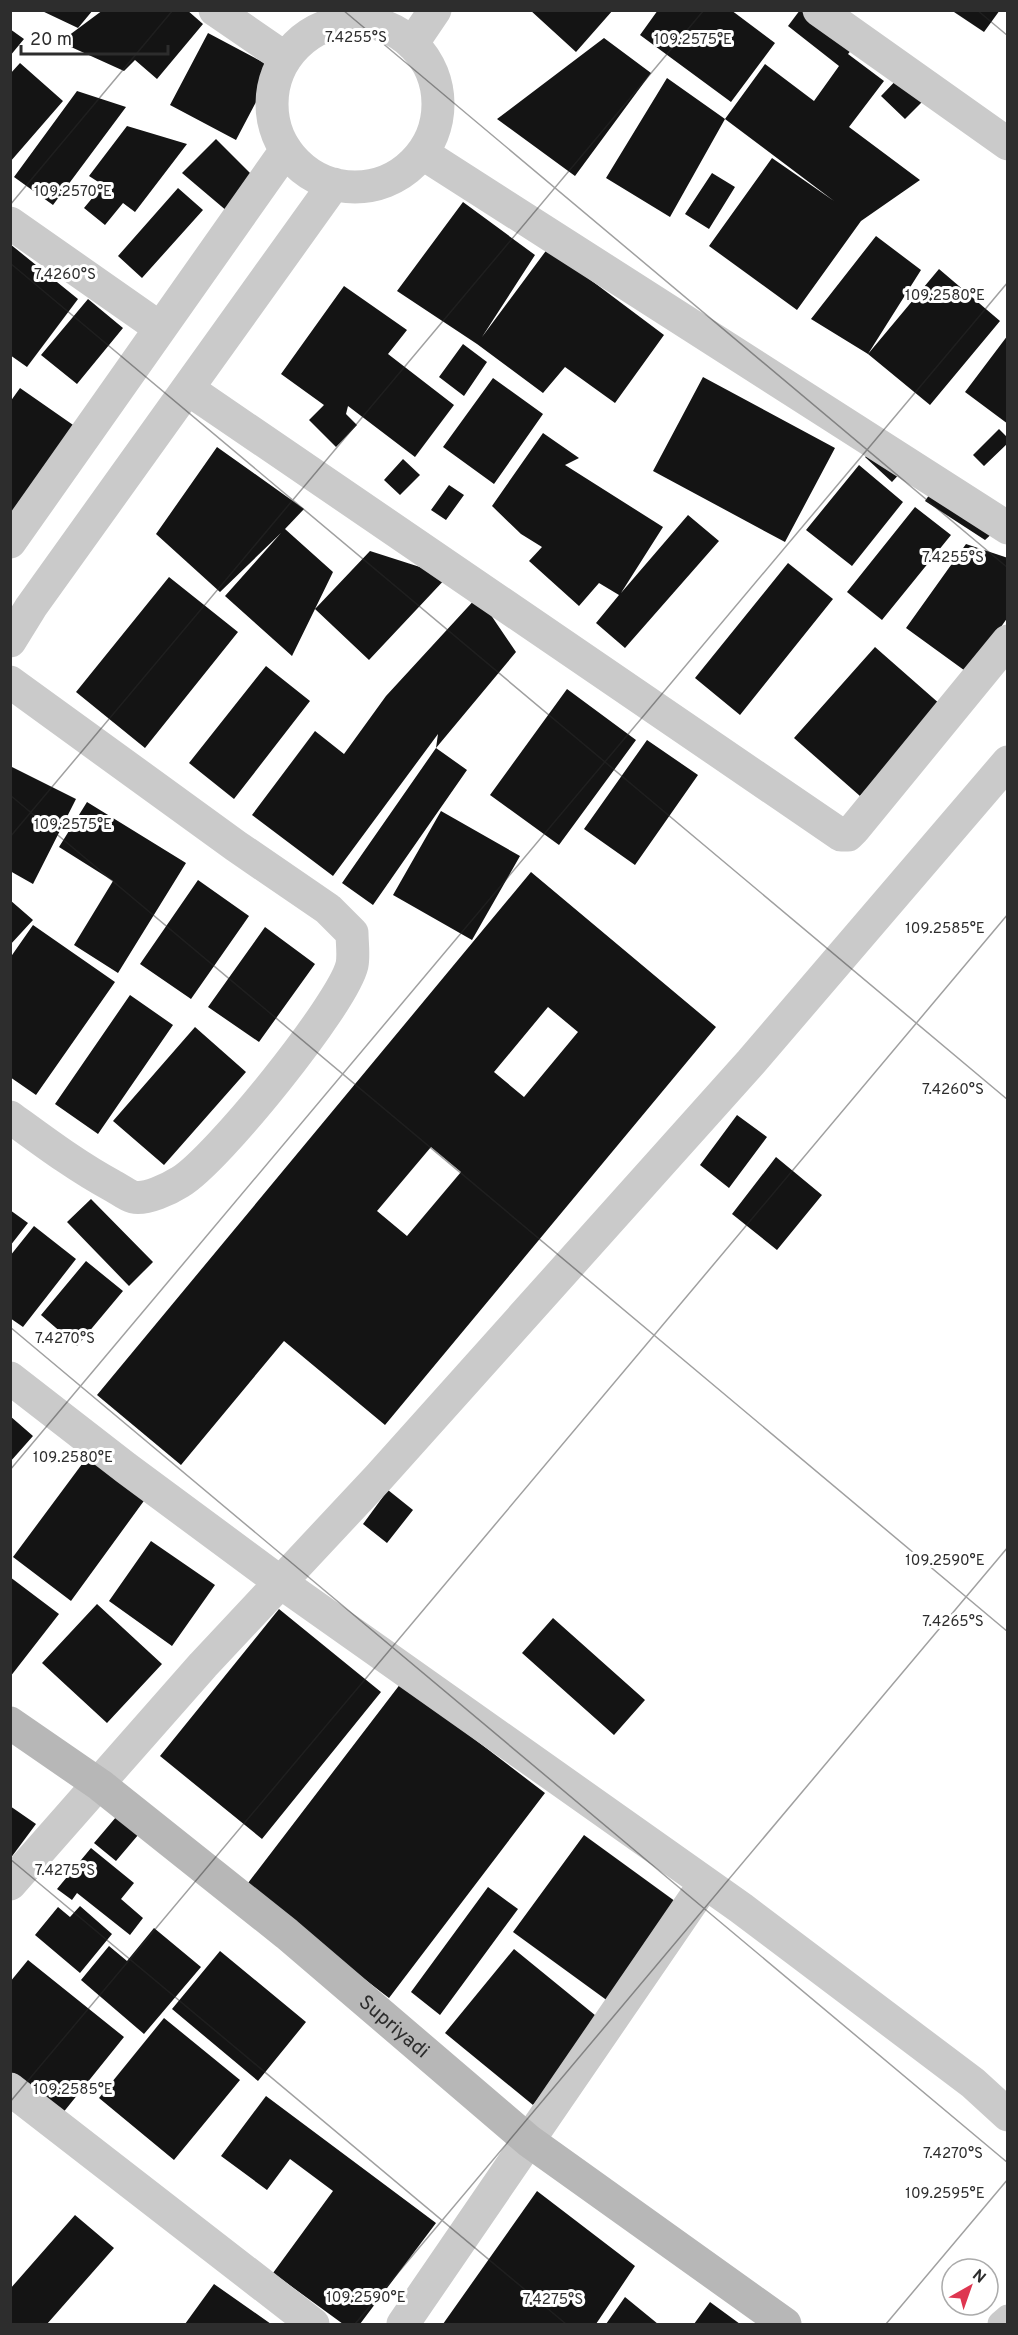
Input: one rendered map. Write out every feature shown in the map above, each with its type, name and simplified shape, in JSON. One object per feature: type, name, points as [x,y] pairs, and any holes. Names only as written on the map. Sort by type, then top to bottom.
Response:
[{"type":"main road","name":"Supriyadi","points":[[10,1723],[100,1785],[287,1934],[529,2141],[785,2325]]},
{"type":"street","points":[[215,10],[285,58]]},
{"type":"street","points":[[412,44],[435,10]]},
{"type":"street","points":[[819,10],[1008,144]]},
{"type":"street","points":[[372,16],[398,33],[412,44],[428,65],[437,90],[437,116],[422,153],[404,170],[383,182],[358,187],[334,184],[307,171],[286,150],[278,135],[272,104],[278,72],[285,58],[295,45],[321,27],[372,16]]},
{"type":"street","points":[[10,542],[286,150]]},
{"type":"street","points":[[422,153],[1008,528]]},
{"type":"street","points":[[10,641],[21,600],[188,390],[334,184]]},
{"type":"street","points":[[10,223],[160,328]]},
{"type":"street","points":[[188,390],[841,835],[848,835],[854,829],[1008,641]]},
{"type":"street","points":[[10,682],[236,846],[328,909],[352,933],[352,964],[339,992],[324,1015],[212,1155],[181,1182],[152,1195],[133,1197],[94,1176],[10,1117]]},
{"type":"street","points":[[10,1884],[100,1785],[203,1665],[379,1477],[751,1062],[1008,762]]},
{"type":"street","points":[[10,1378],[126,1468],[280,1582],[705,1883],[973,2083],[1008,2115]]},
{"type":"street","points":[[404,2325],[705,1883]]},
{"type":"street","points":[[10,2089],[313,2325]]},
{"type":"lane","points":[[1001,2325],[1008,2318]]},
{"type":"building","points":[[40,10],[93,10],[78,28]]},
{"type":"building","points":[[103,10],[187,10],[203,24],[157,79],[135,60],[124,71],[60,42]]},
{"type":"building","points":[[530,10],[613,10],[576,52]]},
{"type":"building","points":[[658,10],[731,10],[775,43],[731,102],[640,35]]},
{"type":"building","points":[[800,10],[819,10],[858,42],[848,54],[884,81],[849,127],[920,180],[861,221],[797,310],[709,246],[772,158],[834,201],[725,119],[765,64],[814,101],[839,66],[788,26]]},
{"type":"building","points":[[951,10],[1000,10],[984,32]]},
{"type":"building","points":[[10,29],[24,39],[10,56]]},
{"type":"building","points":[[208,33],[274,68],[236,140],[170,105]]},
{"type":"building","points":[[604,38],[651,73],[575,176],[497,119]]},
{"type":"building","points":[[20,63],[63,101],[10,162],[10,74]]},
{"type":"building","points":[[904,72],[928,96],[905,119],[881,96]]},
{"type":"building","points":[[667,78],[725,119],[670,217],[606,178]]},
{"type":"building","points":[[77,91],[126,107],[53,205],[14,177]]},
{"type":"building","points":[[127,126],[187,144],[135,212],[123,203],[105,225],[84,208],[103,185],[89,176]]},
{"type":"building","points":[[216,139],[261,184],[234,217],[182,173]]},
{"type":"building","points":[[712,173],[735,187],[709,229],[685,214]]},
{"type":"building","points":[[178,188],[203,210],[142,278],[118,256]]},
{"type":"building","points":[[463,202],[535,255],[482,337],[548,248],[664,335],[615,403],[565,367],[543,393],[477,344],[397,291]]},
{"type":"building","points":[[876,236],[921,270],[868,354],[811,319]]},
{"type":"building","points":[[10,244],[78,299],[27,367],[10,355]]},
{"type":"building","points":[[939,269],[1000,321],[930,405],[868,354]]},
{"type":"building","points":[[344,286],[407,330],[388,354],[454,405],[415,457],[348,406],[346,414],[357,425],[336,447],[309,420],[324,405],[281,374]]},
{"type":"building","points":[[88,299],[123,328],[77,384],[41,355]]},
{"type":"building","points":[[1008,335],[1008,424],[965,392]]},
{"type":"building","points":[[463,344],[487,362],[464,396],[439,377]]},
{"type":"building","points":[[703,377],[835,448],[785,542],[653,471]]},
{"type":"building","points":[[493,378],[543,414],[494,484],[443,447]]},
{"type":"building","points":[[20,388],[76,427],[10,523],[10,402]]},
{"type":"building","points":[[999,429],[1008,438],[1008,443],[984,466],[973,455]]},
{"type":"building","points":[[543,433],[579,458],[565,465],[663,527],[621,593],[688,515],[719,541],[625,648],[596,623],[619,595],[599,583],[579,606],[529,561],[542,547],[521,534],[492,506]]},
{"type":"building","points":[[876,445],[903,470],[892,482],[865,457]]},
{"type":"building","points":[[217,447],[304,509],[285,529],[333,572],[292,656],[225,596],[281,533],[220,592],[156,534]]},
{"type":"building","points":[[403,459],[420,475],[400,495],[384,480]]},
{"type":"building","points":[[859,465],[903,502],[852,566],[806,530]]},
{"type":"building","points":[[449,485],[464,495],[446,520],[431,510]]},
{"type":"building","points":[[934,488],[996,530],[985,540],[925,501]]},
{"type":"building","points":[[915,507],[951,535],[882,620],[847,592]]},
{"type":"building","points":[[966,544],[1008,558],[1008,617],[968,673],[906,628]]},
{"type":"building","points":[[370,551],[448,576],[369,660],[315,609]]},
{"type":"building","points":[[788,563],[833,599],[740,715],[695,678]]},
{"type":"building","points":[[169,577],[238,632],[145,748],[76,692]]},
{"type":"building","points":[[478,596],[516,652],[436,748],[438,734],[333,876],[252,815],[315,731],[344,754],[386,696]]},
{"type":"building","points":[[875,647],[941,705],[860,796],[794,738]]},
{"type":"building","points":[[266,666],[310,701],[234,799],[189,763]]},
{"type":"building","points":[[567,689],[636,740],[559,845],[490,795]]},
{"type":"building","points":[[647,740],[698,775],[635,865],[584,829]]},
{"type":"building","points":[[436,748],[467,770],[373,905],[342,883]]},
{"type":"building","points":[[10,766],[76,799],[33,884],[10,871]]},
{"type":"building","points":[[87,802],[186,863],[118,973],[74,945],[113,881],[59,847]]},
{"type":"building","points":[[441,811],[520,856],[472,940],[393,895]]},
{"type":"building","points":[[531,872],[716,1027],[385,1425],[284,1341],[181,1465],[97,1395]],"holes":[[[548,1007],[578,1032],[524,1097],[494,1072]],[[431,1147],[461,1172],[407,1236],[377,1211]]]},
{"type":"building","points":[[198,880],[249,916],[191,999],[140,964]]},
{"type":"building","points":[[10,900],[33,920],[10,945]]},
{"type":"building","points":[[33,925],[115,982],[36,1095],[10,1077],[10,958]]},
{"type":"building","points":[[265,927],[315,964],[259,1042],[208,1007]]},
{"type":"building","points":[[130,995],[173,1025],[98,1134],[55,1104]]},
{"type":"building","points":[[195,1027],[246,1072],[164,1165],[113,1121]]},
{"type":"building","points":[[737,1115],[767,1137],[729,1188],[700,1165]]},
{"type":"building","points":[[776,1157],[822,1195],[777,1250],[732,1214]]},
{"type":"building","points":[[91,1199],[153,1262],[129,1286],[67,1222]]},
{"type":"building","points":[[10,1210],[28,1223],[10,1246]]},
{"type":"building","points":[[34,1226],[76,1259],[23,1327],[10,1318],[10,1256]]},
{"type":"building","points":[[86,1261],[123,1291],[77,1346],[41,1315]]},
{"type":"building","points":[[10,1416],[33,1436],[10,1462]]},
{"type":"building","points":[[88,1456],[146,1498],[71,1601],[13,1557]]},
{"type":"building","points":[[388,1490],[413,1510],[387,1543],[363,1524]]},
{"type":"building","points":[[151,1541],[215,1585],[172,1646],[109,1601]]},
{"type":"building","points":[[10,1577],[59,1614],[10,1677]]},
{"type":"building","points":[[97,1604],[162,1664],[107,1723],[42,1663]]},
{"type":"building","points":[[279,1609],[381,1692],[262,1839],[160,1756]]},
{"type":"building","points":[[553,1618],[645,1700],[614,1735],[522,1653]]},
{"type":"building","points":[[401,1683],[545,1793],[389,1998],[245,1887]]},
{"type":"building","points":[[10,1806],[36,1824],[10,1859]]},
{"type":"building","points":[[122,1810],[144,1828],[116,1861],[94,1843]]},
{"type":"building","points":[[584,1835],[683,1907],[612,2004],[513,1932]]},
{"type":"building","points":[[91,1848],[134,1883],[121,1899],[143,1918],[130,1935],[77,1893],[72,1900],[57,1889]]},
{"type":"building","points":[[488,1887],[518,1909],[440,2015],[411,1992]]},
{"type":"building","points":[[80,1906],[112,1934],[80,1973],[35,1935],[58,1907],[70,1917]]},
{"type":"building","points":[[154,1928],[201,1967],[144,2034],[81,1980],[109,1946],[127,1961]]},
{"type":"building","points":[[514,1949],[601,2020],[533,2105],[445,2033]]},
{"type":"building","points":[[220,1951],[306,2022],[258,2081],[172,2009]]},
{"type":"building","points":[[28,1960],[124,2037],[62,2114],[10,2073],[10,1982]]},
{"type":"building","points":[[164,2018],[240,2080],[174,2160],[99,2098]]},
{"type":"building","points":[[266,2096],[436,2223],[360,2324],[343,2324],[273,2273],[333,2191],[290,2159],[267,2190],[221,2156]]},
{"type":"building","points":[[537,2191],[635,2266],[596,2324],[443,2324]]},
{"type":"building","points":[[75,2215],[114,2248],[47,2324],[10,2324],[10,2289]]},
{"type":"building","points":[[214,2284],[271,2324],[185,2324]]},
{"type":"building","points":[[625,2297],[658,2324],[606,2324]]},
{"type":"building","points":[[710,2302],[740,2324],[694,2324]]}]
